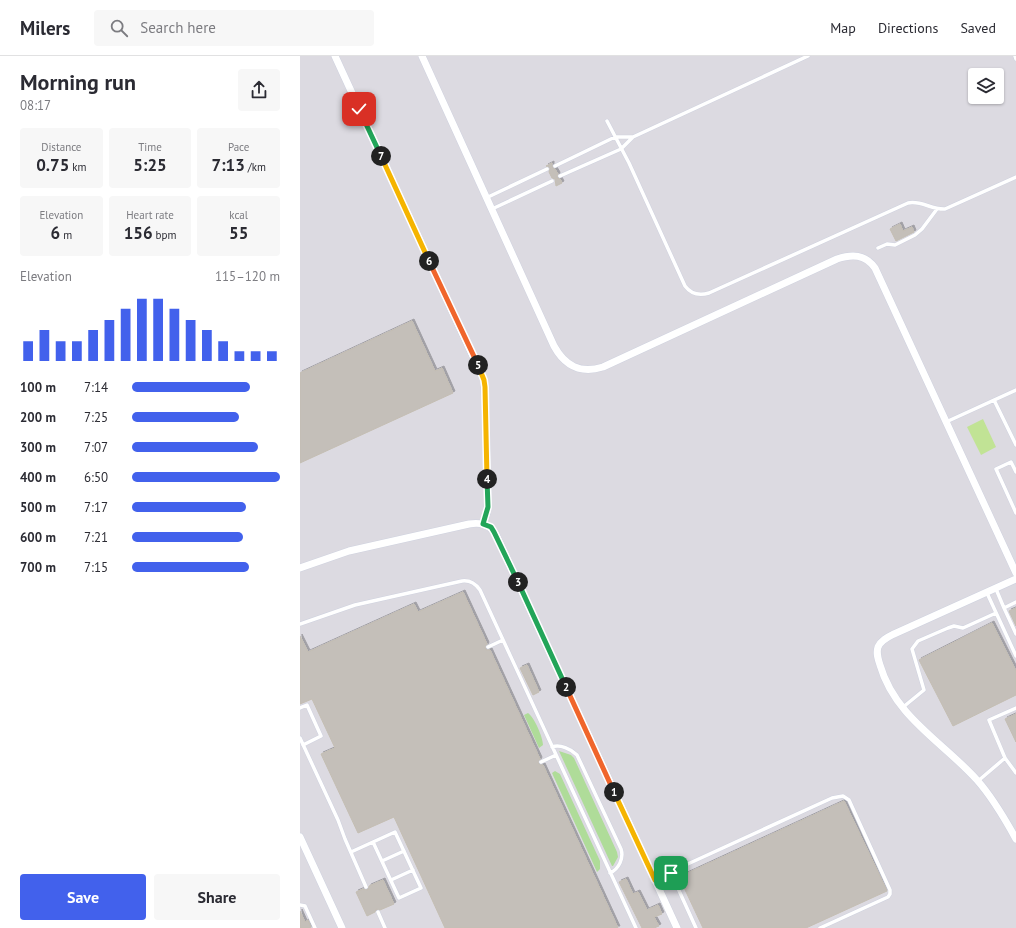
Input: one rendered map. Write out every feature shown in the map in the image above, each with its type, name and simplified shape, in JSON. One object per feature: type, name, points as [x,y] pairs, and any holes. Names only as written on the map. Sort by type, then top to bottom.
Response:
[{"type":"street","points":[[335,56],[484,380],[488,502],[487,512],[483,524]]},
{"type":"street","points":[[422,56],[558,352],[565,361],[574,367],[586,370],[603,367],[837,259],[852,256],[872,262],[1016,573]]},
{"type":"street","points":[[300,568],[349,551],[469,524],[483,524],[491,527],[676,928]]},
{"type":"street","points":[[1016,579],[894,634],[879,645],[877,654],[882,673],[890,691],[902,708],[914,722],[952,754],[978,781],[1016,839]]},
{"type":"street","points":[[300,838],[342,928]]},
{"type":"lane","points":[[560,176],[621,149],[633,137],[808,56]]},
{"type":"lane","points":[[607,121],[685,286],[690,291],[697,294],[709,293],[908,203],[915,202],[937,209],[949,208],[1016,177]]},
{"type":"lane","points":[[555,166],[615,138],[633,137]]},
{"type":"lane","points":[[486,198],[547,170]]},
{"type":"lane","points":[[492,209],[552,181]]},
{"type":"lane","points":[[878,248],[887,244],[895,245],[916,235],[922,230],[937,209]]},
{"type":"lane","points":[[946,422],[1016,390]]},
{"type":"lane","points":[[994,400],[1016,445]]},
{"type":"lane","points":[[1016,472],[1012,462],[996,469],[1016,513]]},
{"type":"lane","points":[[300,624],[355,605],[462,580],[468,580],[474,583],[480,590],[636,928]]},
{"type":"lane","points":[[996,589],[1016,634]]},
{"type":"lane","points":[[987,593],[1016,656]]},
{"type":"lane","points":[[1004,608],[1016,602]]},
{"type":"lane","points":[[902,708],[924,690],[912,649],[918,641],[954,626],[964,628],[996,613]]},
{"type":"lane","points":[[488,647],[503,640]]},
{"type":"lane","points":[[300,708],[307,705],[321,736],[303,745]]},
{"type":"lane","points":[[1016,708],[989,720],[1005,758],[1016,773]]},
{"type":"lane","points":[[300,738],[338,820],[366,887]]},
{"type":"lane","points":[[552,747],[557,746],[566,748],[577,755],[622,853],[617,868],[610,873]]},
{"type":"lane","points":[[541,762],[556,755]]},
{"type":"lane","points":[[978,781],[1005,758]]},
{"type":"lane","points":[[655,880],[825,801],[843,796],[849,800],[890,890],[890,894],[888,897],[820,928]]},
{"type":"lane","points":[[351,852],[373,842],[395,832],[421,888],[399,898],[373,842]]},
{"type":"lane","points":[[382,861],[404,851]]},
{"type":"lane","points":[[391,880],[413,870]]},
{"type":"lane","points":[[671,873],[696,928]]},
{"type":"lane","points":[[300,905],[305,906],[315,928]]},
{"type":"lane","points":[[378,912],[385,928]]},
{"type":"shaded area","points":[[300,56],[1016,56],[1016,928],[300,928]]},
{"type":"green space","points":[[983,419],[996,447],[981,455],[967,427]]},
{"type":"green space","points":[[528,713],[542,737],[543,745],[539,748],[524,715]]},
{"type":"green space","points":[[559,751],[571,755],[574,758],[617,852],[618,857],[613,866],[612,866]]},
{"type":"green space","points":[[555,771],[560,774],[600,861],[600,869],[597,872],[552,773]]},
{"type":"building","points":[[552,163],[552,167],[558,174],[557,178],[560,179],[562,183],[556,186],[555,179],[552,178],[549,172],[550,168],[546,166]]},
{"type":"building","points":[[900,224],[903,231],[912,227],[914,232],[896,241],[890,229]]},
{"type":"building","points":[[412,321],[435,371],[442,368],[453,393],[300,463],[300,373]]},
{"type":"building","points":[[463,592],[487,644],[485,648],[486,650],[490,650],[540,759],[538,763],[543,765],[618,928],[445,928],[394,817],[358,833],[321,754],[335,748],[312,699],[300,704],[300,636],[308,652],[414,604],[418,612]]},
{"type":"building","points":[[1016,608],[1016,626],[1009,611]]},
{"type":"building","points":[[992,623],[1016,671],[1016,695],[953,726],[919,660]]},
{"type":"building","points":[[527,665],[539,692],[533,695],[520,668]]},
{"type":"building","points":[[1016,714],[1016,742],[1005,719]]},
{"type":"building","points":[[844,801],[887,891],[806,928],[703,928],[679,877]]},
{"type":"building","points":[[626,879],[633,894],[638,892],[647,910],[658,905],[662,914],[654,917],[659,926],[654,928],[642,928],[619,882]]},
{"type":"building","points":[[383,880],[394,904],[380,910],[376,909],[375,912],[367,916],[356,892],[363,889],[368,890],[369,886]]},
{"type":"building","points":[[300,911],[305,922],[308,920],[311,928],[300,928]]},
{"type":"route","points":[[359,109],[484,380],[488,507],[483,524],[491,527],[496,535],[655,880],[671,873]]}]
